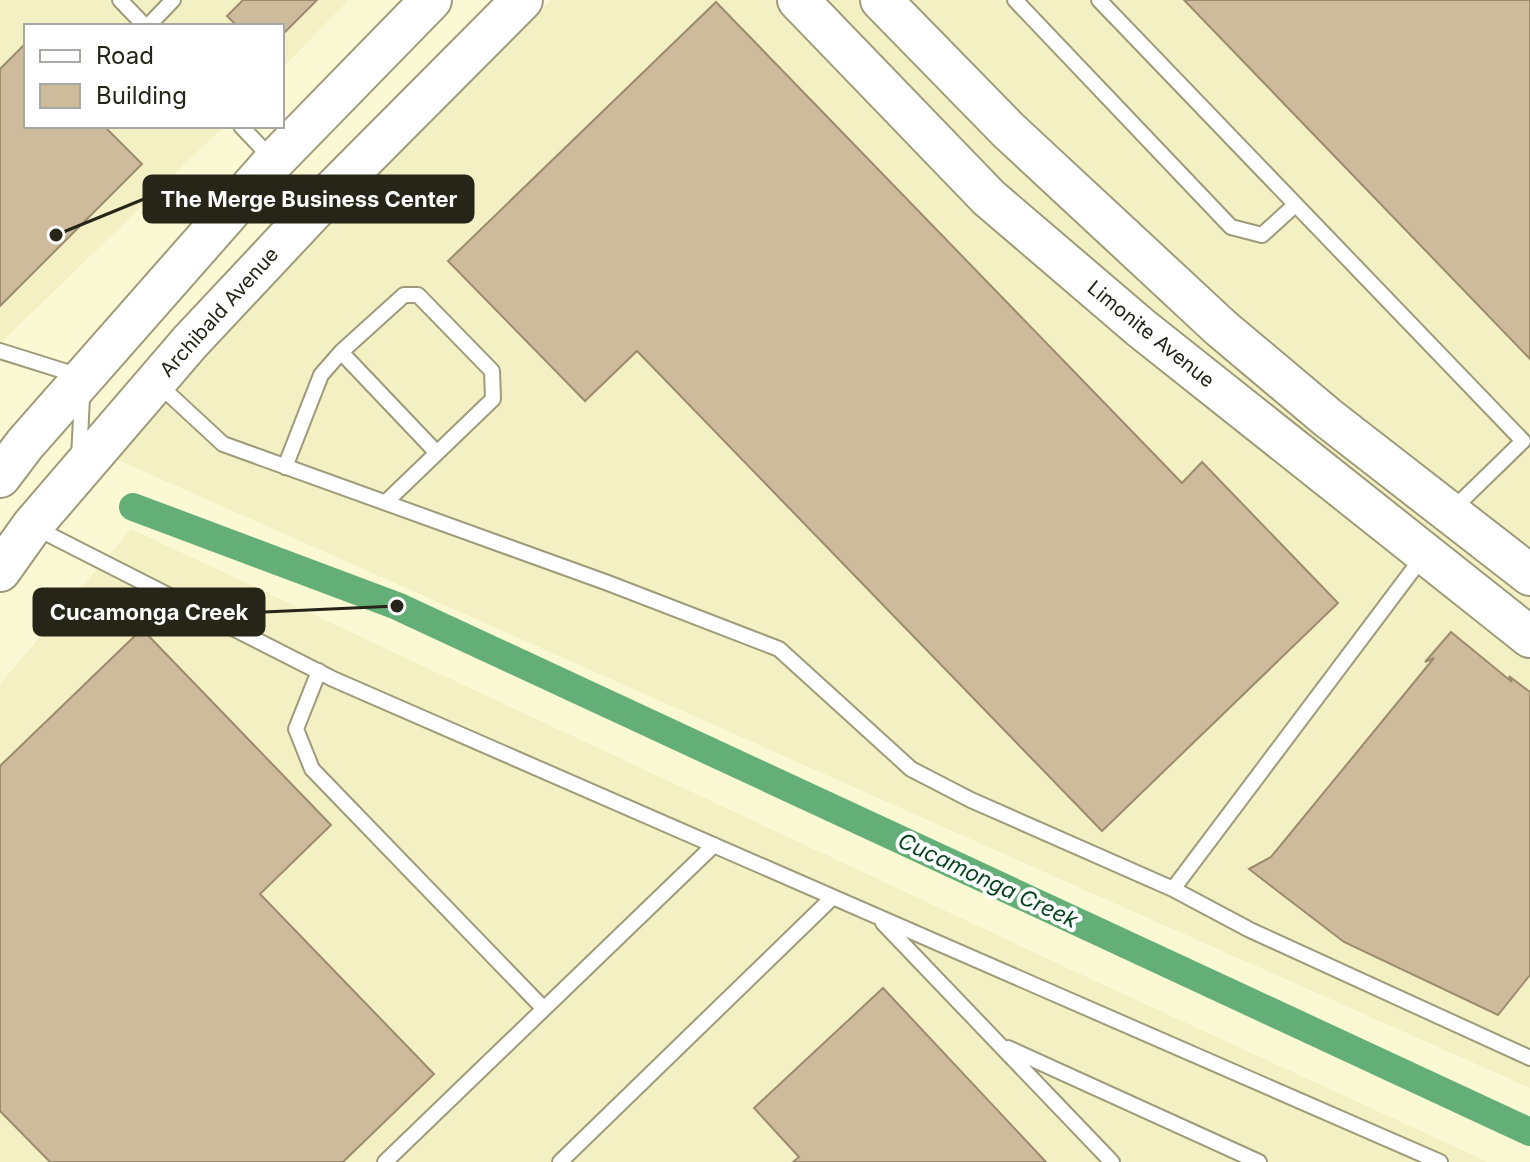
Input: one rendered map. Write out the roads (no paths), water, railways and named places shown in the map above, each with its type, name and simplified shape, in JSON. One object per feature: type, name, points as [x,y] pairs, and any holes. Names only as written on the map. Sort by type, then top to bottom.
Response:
[{"type":"main road","points":[[0,477],[19,442],[83,377],[274,161],[431,0]]},
{"type":"main road","name":"Archibald Avenue","points":[[0,571],[32,526],[156,382],[326,197],[522,0]]},
{"type":"main road","name":"Limonite Avenue","points":[[798,0],[989,198],[1141,328],[1530,637]]},
{"type":"main road","points":[[881,0],[1008,130],[1221,328],[1328,418],[1530,575]]},
{"type":"lane","points":[[120,0],[144,24]]},
{"type":"lane","points":[[148,24],[173,0]]},
{"type":"lane","points":[[1015,0],[1231,227],[1262,235],[1295,205]]},
{"type":"lane","points":[[1099,0],[1527,445],[1451,512]]},
{"type":"lane","points":[[243,128],[274,161]]},
{"type":"lane","points":[[285,467],[321,375],[341,352],[404,295],[418,295],[492,371],[493,399],[386,502]]},
{"type":"lane","points":[[0,351],[83,377],[78,471]]},
{"type":"lane","points":[[341,352],[437,453]]},
{"type":"lane","points":[[156,382],[223,444],[779,649],[911,769],[971,800],[1173,889],[1250,930],[1530,1058]]},
{"type":"lane","points":[[32,526],[319,671],[1440,1162]]},
{"type":"lane","points":[[1173,889],[1425,554]]},
{"type":"lane","points":[[319,671],[296,729],[312,769],[544,1009]]},
{"type":"lane","points":[[385,1162],[714,845]]},
{"type":"lane","points":[[560,1162],[833,897]]},
{"type":"lane","points":[[876,916],[1112,1162]]},
{"type":"lane","points":[[999,1043],[1259,1162]]},
{"type":"waterway","name":"Cucamonga Creek","points":[[133,507],[397,606],[1530,1132]]},
{"type":"place","name":"The Merge Business Center","points":[[56,235]]},
{"type":"place","name":"Cucamonga Creek","points":[[397,606]]}]
